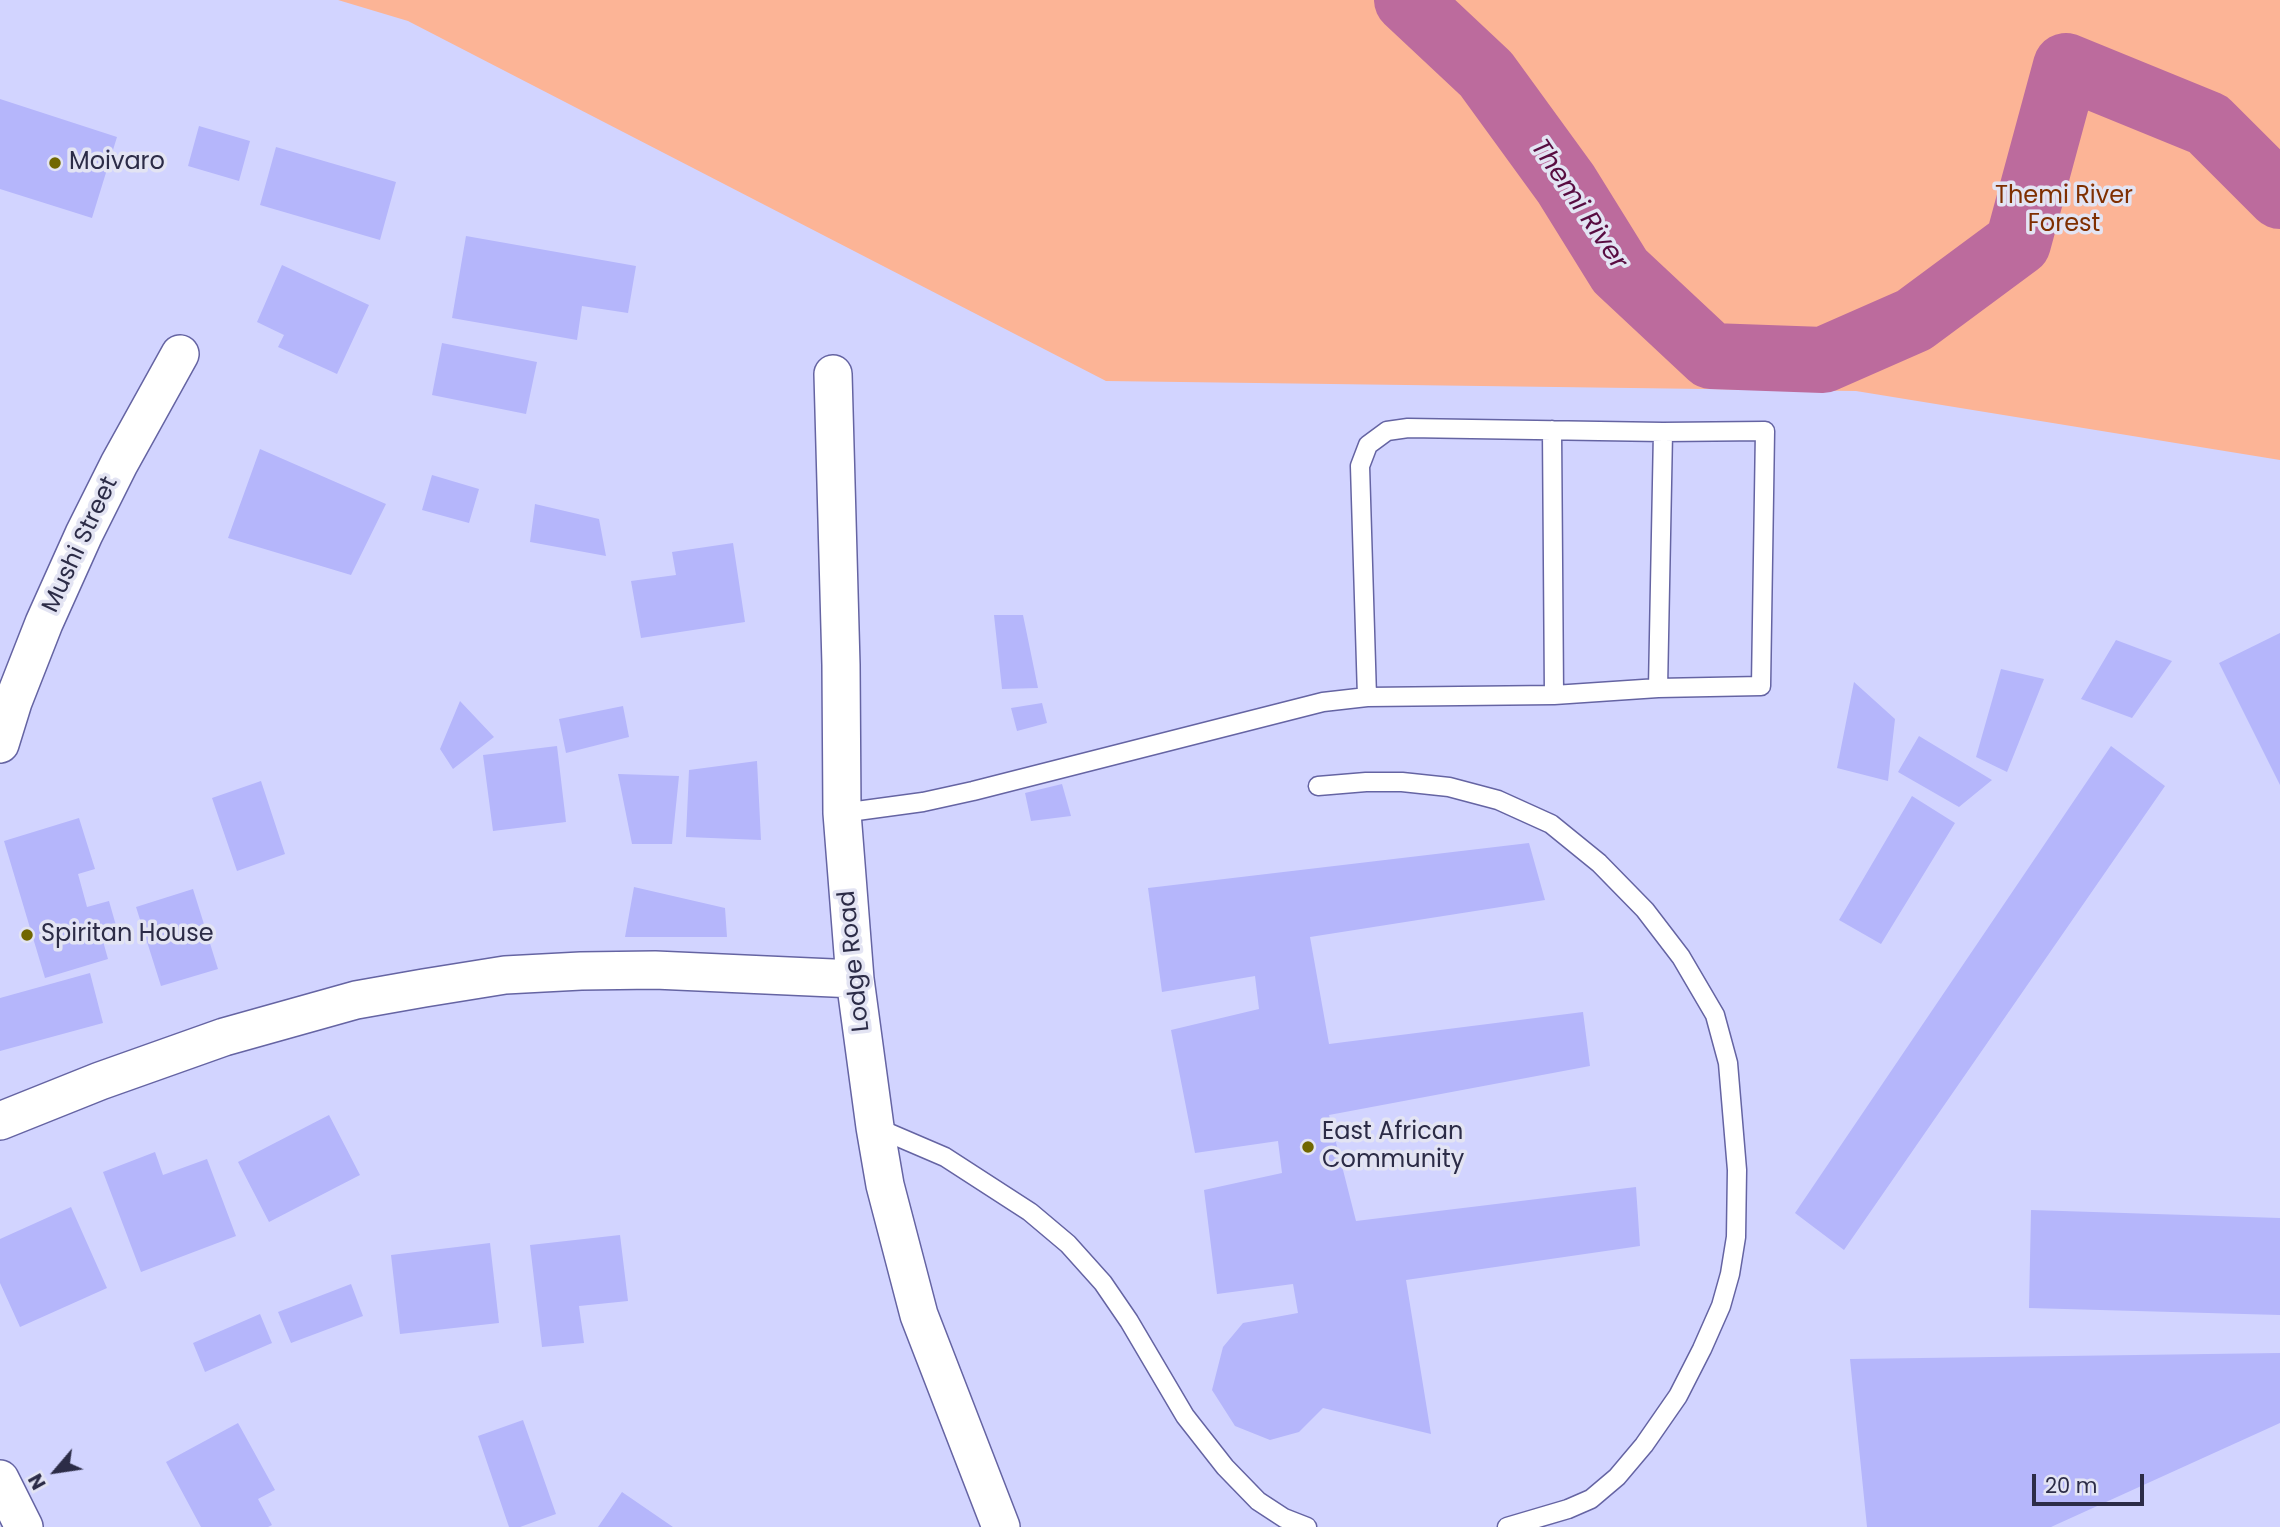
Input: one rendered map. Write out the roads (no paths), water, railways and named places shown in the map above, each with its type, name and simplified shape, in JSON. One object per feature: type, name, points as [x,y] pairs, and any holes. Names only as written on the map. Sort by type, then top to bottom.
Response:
[{"type":"street","name":"Mushi Street","points":[[0,744],[6,697],[119,464],[180,354]]},
{"type":"street","name":"Lodge Road","points":[[833,374],[842,813],[855,979],[875,1126],[884,1185],[919,1315],[1001,1527]]},
{"type":"street","points":[[0,1121],[100,1081],[224,1037],[356,1000],[438,986],[505,975],[631,971],[725,972],[855,979]]},
{"type":"street","points":[[0,1479],[24,1527]]},
{"type":"lane","points":[[842,813],[923,802],[973,791],[1323,702],[1367,697],[1554,695],[1658,688],[1761,686],[1765,431],[1408,428],[1387,431],[1368,445],[1360,466],[1367,697]]},
{"type":"lane","points":[[1552,430],[1554,695]]},
{"type":"lane","points":[[1658,688],[1664,432]]},
{"type":"lane","points":[[1318,786],[1402,782],[1449,787],[1498,800],[1551,824],[1599,863],[1645,910],[1681,957],[1715,1015],[1728,1063],[1737,1170],[1736,1237],[1721,1306],[1702,1349],[1678,1396],[1644,1445],[1617,1477],[1591,1499],[1580,1504],[1507,1527]]},
{"type":"lane","points":[[875,1126],[945,1157],[1030,1212],[1068,1244],[1103,1283],[1129,1321],[1185,1416],[1225,1467],[1258,1501],[1284,1518],[1307,1527]]},
{"type":"waterway","name":"Themi River","points":[[1407,0],[1486,74],[1566,184],[1620,271],[1711,356],[1823,360],[1914,320],[2018,243],[2066,66],[2208,124],[2280,196]]},
{"type":"place","name":"Moivaro","points":[[55,163]]},
{"type":"place","name":"Spiritan House","points":[[27,935]]},
{"type":"place","name":"East African Community","points":[[1308,1147]]},
{"type":"park label","name":"Themi River Forest","points":[[2064,211]]}]
